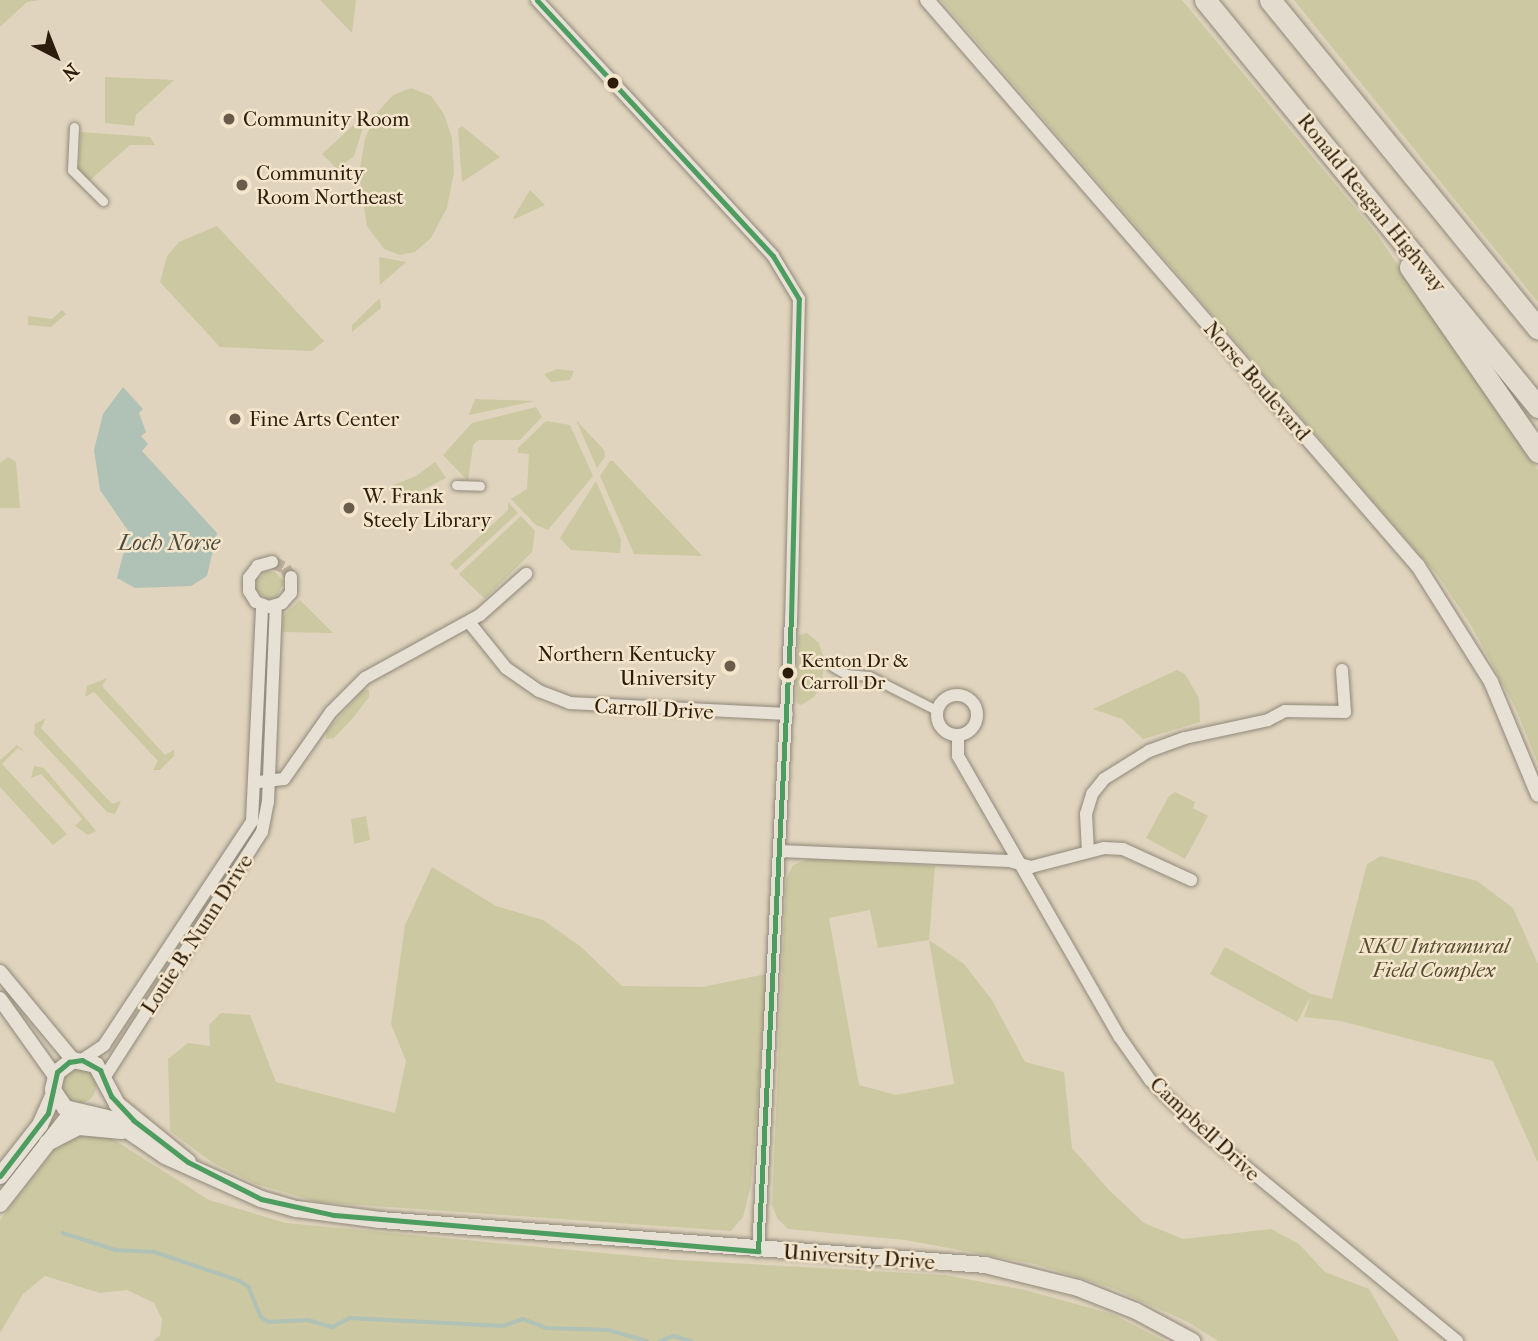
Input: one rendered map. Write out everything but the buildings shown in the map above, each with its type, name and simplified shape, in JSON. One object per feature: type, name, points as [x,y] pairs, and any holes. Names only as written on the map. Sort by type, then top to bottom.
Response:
[{"type":"highway","name":"Ronald Reagan Highway","points":[[1205,0],[1538,407]]},
{"type":"highway","points":[[1270,0],[1538,329]]},
{"type":"highway","points":[[1376,208],[1424,291],[1538,452]]},
{"type":"main road","points":[[0,1176],[40,1125],[54,1094],[55,1076],[78,1060]]},
{"type":"main road","name":"University Drive","points":[[78,1060],[96,1065],[133,1120],[188,1162],[261,1199],[334,1215],[758,1251],[985,1265],[1079,1288],[1136,1311],[1192,1341]]},
{"type":"main road","points":[[0,1204],[45,1144],[78,1112],[99,1103],[105,1082]]},
{"type":"main road","name":"University Drive","points":[[54,1094],[78,1112],[111,1119],[165,1156],[188,1162]]},
{"type":"main road","points":[[45,1144],[79,1128],[131,1132]]},
{"type":"street","points":[[537,0],[773,256],[799,299],[787,714],[758,1251]]},
{"type":"street","name":"Norse Boulevard","points":[[927,0],[1418,566],[1483,668],[1538,795]]},
{"type":"street","points":[[74,127],[72,170],[103,201]]},
{"type":"street","points":[[456,485],[480,486]]},
{"type":"street","points":[[272,562],[258,566],[249,578],[251,597],[262,606],[276,606],[291,593],[291,577]]},
{"type":"street","points":[[262,783],[284,779],[331,712],[365,678],[469,622],[526,574]]},
{"type":"street","name":"Louie B. Nunn Drive","points":[[105,1082],[253,851],[262,832],[262,606]]},
{"type":"street","name":"Louie B. Nunn Drive","points":[[78,1060],[104,1045],[241,844],[252,821],[262,783],[276,606]]},
{"type":"street","name":"Carroll Drive","points":[[469,622],[506,668],[539,691],[570,703],[787,714]]},
{"type":"street","points":[[832,666],[846,674],[869,676],[938,711],[955,695],[972,701],[977,713],[974,726],[958,735]]},
{"type":"street","points":[[1088,852],[1086,814],[1092,794],[1104,779],[1149,751],[1185,738],[1268,720],[1285,711],[1345,712],[1342,670]]},
{"type":"street","name":"Campbell Drive","points":[[938,711],[942,728],[958,735],[958,756],[1017,862],[1119,1037],[1150,1080],[1195,1125],[1457,1341]]},
{"type":"street","points":[[779,851],[1017,862],[1031,867],[1088,852],[1123,849],[1192,880]]},
{"type":"street","name":"University Drive","points":[[0,972],[78,1060]]},
{"type":"street","points":[[0,999],[55,1076]]},
{"type":"green space","points":[[0,0],[40,0],[27,2],[0,27]]},
{"type":"green space","points":[[320,0],[356,0],[352,33]]},
{"type":"green space","points":[[941,0],[1182,0],[1376,233],[1538,470],[1538,764],[1516,709],[1471,625],[1438,576]]},
{"type":"green space","points":[[1294,0],[1538,0],[1538,302],[1460,206]]},
{"type":"green space","points":[[105,77],[174,80],[136,115],[134,126],[105,123]]},
{"type":"green space","points":[[411,88],[431,96],[444,114],[452,138],[454,172],[447,208],[431,238],[415,252],[400,255],[384,249],[367,226],[359,174],[365,139],[376,114],[393,95]]},
{"type":"green space","points":[[359,120],[364,124],[354,156],[337,169],[322,154]]},
{"type":"green space","points":[[462,126],[500,157],[462,182],[458,129]]},
{"type":"green space","points":[[81,132],[150,137],[155,145],[130,145],[89,181],[79,170]]},
{"type":"green space","points":[[530,190],[545,205],[513,218]]},
{"type":"green space","points":[[217,226],[324,341],[312,351],[220,347],[160,282],[167,256],[179,242]]},
{"type":"green space","points":[[379,257],[406,262],[380,285]]},
{"type":"green space","points":[[380,298],[381,308],[352,332],[352,325]]},
{"type":"green space","points":[[62,310],[66,314],[51,327],[28,325],[28,316],[52,319]]},
{"type":"green space","points":[[557,369],[574,371],[570,380],[551,382],[544,374]]},
{"type":"green space","points":[[475,399],[535,401],[469,415]]},
{"type":"green space","points":[[536,407],[542,417],[520,440],[479,440],[473,445],[468,481],[443,455],[472,423]]},
{"type":"green space","points":[[576,420],[604,450],[605,457],[597,468]]},
{"type":"green space","points":[[546,421],[570,425],[593,476],[548,530],[536,525],[511,499],[527,489],[529,454],[518,453],[518,448]]},
{"type":"green space","points":[[8,457],[16,462],[20,508],[0,508],[0,463]]},
{"type":"green space","points":[[610,461],[613,461],[702,556],[634,554],[600,476]]},
{"type":"green space","points":[[435,462],[446,478],[397,503],[391,486],[416,476]]},
{"type":"green space","points":[[596,481],[621,539],[620,553],[571,550],[560,538]]},
{"type":"green space","points":[[508,502],[518,513],[456,570],[450,564],[508,510]]},
{"type":"green space","points":[[521,516],[535,531],[532,552],[485,599],[459,574]]},
{"type":"green space","points":[[266,571],[275,572],[284,582],[276,598],[267,599],[256,590],[256,581]]},
{"type":"green space","points":[[300,600],[333,633],[283,632],[283,616]]},
{"type":"green space","points":[[807,633],[819,643],[824,659],[822,684],[814,697],[801,705],[797,703],[796,683],[799,635]]},
{"type":"green space","points":[[1177,670],[1185,674],[1199,698],[1200,722],[1143,739],[1122,719],[1093,709]]},
{"type":"green space","points":[[107,678],[102,686],[165,755],[174,750],[174,756],[160,770],[153,770],[158,761],[94,692],[85,697],[87,686]]},
{"type":"green space","points":[[363,690],[369,690],[369,697],[334,738],[326,739],[326,732]]},
{"type":"green space","points":[[46,718],[41,728],[112,804],[121,801],[115,814],[107,812],[34,734],[35,724]]},
{"type":"green space","points":[[17,745],[26,753],[18,748],[2,764],[67,834],[53,845],[0,787],[0,760]]},
{"type":"green space","points":[[34,766],[44,768],[96,831],[88,835],[75,826],[82,819],[41,774],[31,778]]},
{"type":"green space","points":[[1175,792],[1195,802],[1193,808],[1208,816],[1185,859],[1146,838],[1169,796]]},
{"type":"green space","points":[[366,816],[370,840],[354,844],[351,819]]},
{"type":"green space","name":"NKU Intramural Field Complex","points":[[1381,856],[1477,881],[1513,908],[1538,964],[1538,1163],[1493,1061],[1341,1021],[1304,1017],[1311,996],[1297,1022],[1210,974],[1225,947],[1311,994],[1332,999],[1367,864]]},
{"type":"green space","points":[[809,859],[935,866],[929,940],[964,964],[992,1000],[1025,1062],[1064,1072],[1072,1148],[1109,1190],[1144,1223],[1183,1239],[1271,1229],[1299,1244],[1325,1272],[1369,1289],[1399,1341],[1218,1341],[1188,1322],[1112,1288],[1035,1264],[905,1240],[788,1229],[777,1218],[772,1205],[786,879],[793,865]],"holes":[[[870,910],[878,948],[929,940],[954,1084],[896,1095],[859,1085],[829,918]]]},
{"type":"green space","points":[[432,867],[496,906],[543,920],[580,946],[622,986],[702,987],[767,974],[751,1185],[743,1217],[731,1231],[318,1202],[256,1184],[213,1163],[170,1131],[168,1059],[188,1043],[210,1046],[209,1025],[221,1013],[250,1015],[276,1082],[395,1113],[406,1061],[391,1024],[405,925]]},
{"type":"green space","points":[[79,1069],[91,1074],[96,1086],[91,1098],[79,1103],[67,1098],[62,1086],[67,1074]]},
{"type":"green space","points":[[84,1133],[108,1136],[209,1200],[286,1223],[677,1260],[945,1275],[1025,1290],[1112,1314],[1165,1341],[153,1341],[160,1335],[162,1319],[154,1303],[127,1290],[100,1293],[45,1276],[23,1294],[0,1333],[0,1220],[54,1150]]},
{"type":"water","name":"Loch Norse","points":[[123,387],[143,409],[139,413],[146,432],[141,436],[148,444],[142,451],[217,533],[207,576],[191,586],[135,588],[117,578],[129,532],[100,490],[94,450],[103,414]]},
{"type":"waterway","points":[[63,1233],[116,1250],[155,1252],[240,1281],[249,1287],[261,1317],[269,1322],[308,1320],[333,1327],[350,1318],[503,1326],[523,1319],[546,1328],[608,1330],[647,1341]]},
{"type":"waterway","points":[[660,1341],[674,1336],[691,1341]]},
{"type":"tunnel","points":[[272,562],[285,568],[291,577]]},
{"type":"transit line","points":[[0,1176],[48,1113],[57,1072],[69,1062],[82,1060],[100,1070],[111,1096],[133,1120],[188,1162],[261,1199],[334,1215],[758,1251],[791,618],[799,299],[773,256],[537,0]]},
{"type":"place","name":"Community Room","points":[[229,119]]},
{"type":"place","name":"Community Room Northeast","points":[[242,185]]},
{"type":"place","name":"Fine Arts Center","points":[[235,419]]},
{"type":"place","name":"W. Frank Steely Library","points":[[349,508]]},
{"type":"place","name":"Northern Kentucky University","points":[[730,666]]},
{"type":"place","name":"Kenton Dr & Carroll Dr","points":[[788,673]]}]
